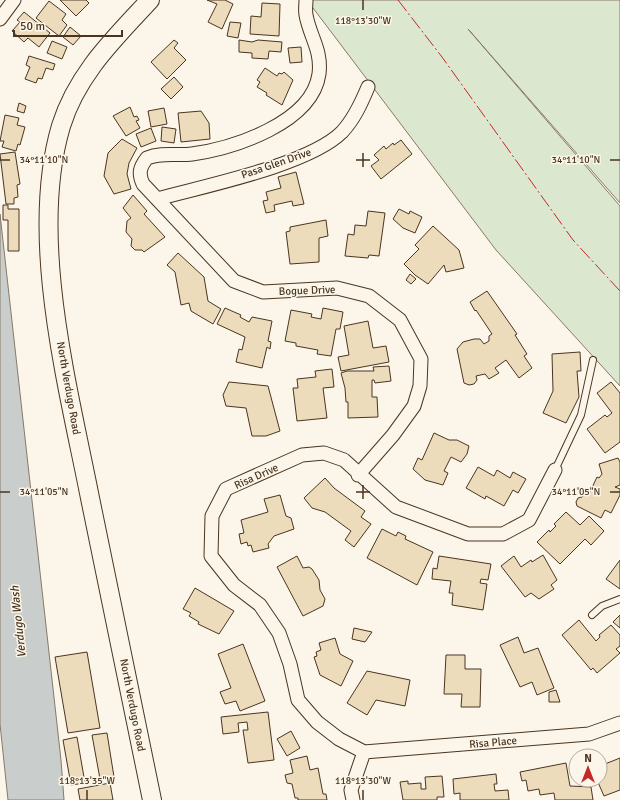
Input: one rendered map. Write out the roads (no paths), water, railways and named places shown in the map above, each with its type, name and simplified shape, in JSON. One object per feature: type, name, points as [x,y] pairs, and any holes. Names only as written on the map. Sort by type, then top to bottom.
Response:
[{"type":"main road","name":"North Verdugo Road","points":[[150,0],[100,53],[76,89],[62,125],[53,163],[49,200],[49,235],[51,274],[69,392],[152,800]]},
{"type":"street","points":[[0,18],[14,0]]},
{"type":"street","name":"Bogue Drive","points":[[306,0],[306,15],[320,54],[319,75],[311,95],[299,110],[273,128],[245,142],[192,154],[167,154],[147,158],[140,170],[139,176],[142,184],[234,281],[263,292],[337,288],[369,296],[400,320],[421,359],[420,386],[414,406],[393,435],[358,475]]},
{"type":"street","name":"Pasa Glen Drive","points":[[157,199],[266,168],[298,157],[331,141],[353,118],[368,87]]},
{"type":"street","name":"Risa Drive","points":[[364,752],[339,739],[317,722],[298,700],[290,664],[279,633],[260,604],[234,585],[211,556],[212,516],[226,489],[302,455],[324,453],[344,460],[358,475],[396,508],[468,534],[503,534],[529,520],[555,470]]},
{"type":"street","name":"Risa Place","points":[[364,752],[589,734],[620,723]]},
{"type":"street","points":[[353,800],[351,790],[364,752]]},
{"type":"lane","points":[[555,470],[581,416],[593,360]]},
{"type":"lane","points":[[592,615],[602,606],[620,598]]},
{"type":"water","name":"Verdugo Wash","points":[[0,214],[61,760],[64,800],[8,800],[0,724]]}]
